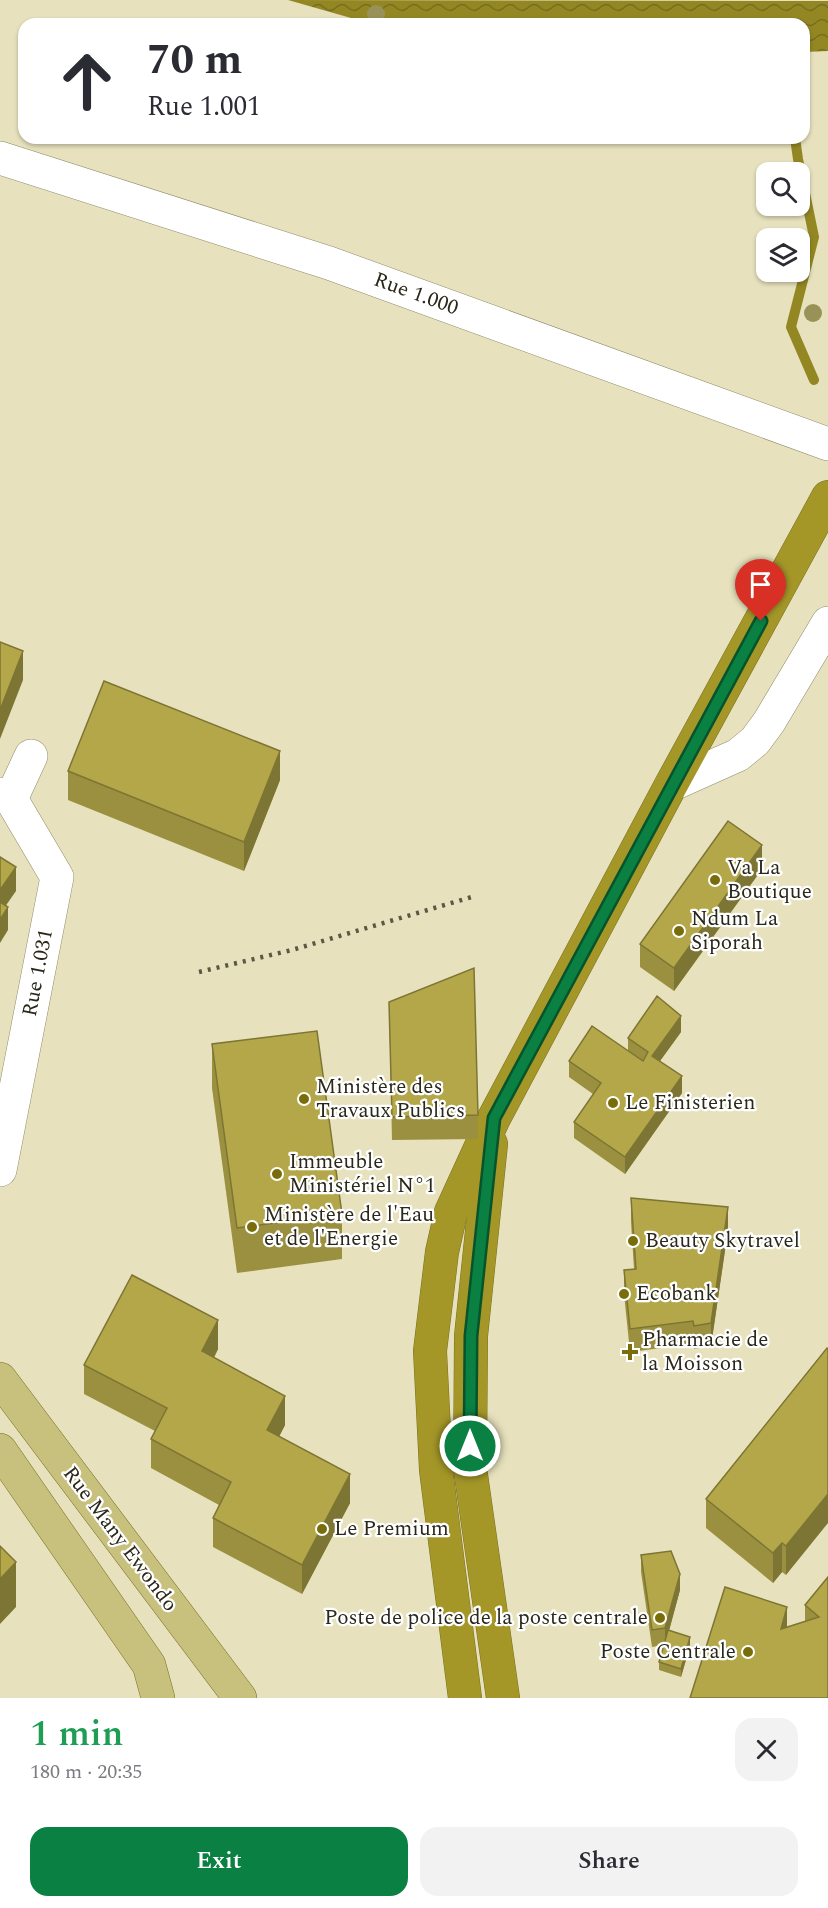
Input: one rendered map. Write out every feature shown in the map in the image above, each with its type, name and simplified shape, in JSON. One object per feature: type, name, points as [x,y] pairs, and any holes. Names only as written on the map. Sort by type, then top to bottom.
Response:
[{"type":"highway","points":[[465,1698],[436,1470],[430,1351],[442,1252],[451,1212],[494,1118],[671,785],[828,497]]},
{"type":"highway","points":[[494,1118],[471,1336],[470,1468],[503,1698]]},
{"type":"main road","name":"Rue Many Ewondo","points":[[0,1379],[240,1698]]},
{"type":"main road","points":[[0,1450],[149,1665],[158,1698]]},
{"type":"street","name":"Rue 1.000","points":[[0,158],[329,263],[828,444]]},
{"type":"street","points":[[671,785],[738,755],[755,741],[769,722],[828,623]]},
{"type":"street","points":[[6,796],[31,756]]},
{"type":"street","name":"Rue 1.031","points":[[0,1170],[57,877],[6,796]]},
{"type":"water","points":[[288,0],[828,1],[828,51],[810,52],[810,18],[351,18]]},
{"type":"building","points":[[0,642],[23,651],[0,710]]},
{"type":"building","points":[[104,681],[280,751],[244,842],[68,771]]},
{"type":"building","points":[[728,821],[762,845],[674,968],[640,944]]},
{"type":"building","points":[[0,857],[16,867],[0,890]]},
{"type":"building","points":[[0,902],[8,907],[0,920]]},
{"type":"building","points":[[474,968],[478,1115],[392,1117],[389,1002]]},
{"type":"building","points":[[657,996],[681,1016],[652,1056],[682,1076],[625,1157],[574,1122],[601,1083],[569,1061],[592,1026],[643,1061],[648,1052],[628,1038]]},
{"type":"building","name":"Immeuble Ministériel N°1","points":[[317,1031],[342,1214],[237,1228],[212,1044]]},
{"type":"building","points":[[631,1198],[728,1207],[711,1323],[694,1326],[693,1321],[630,1329],[624,1270],[636,1269]]},
{"type":"building","points":[[132,1275],[218,1320],[202,1351],[285,1396],[267,1430],[350,1474],[302,1565],[213,1518],[231,1482],[151,1439],[167,1408],[84,1365]]},
{"type":"building","points":[[827,1348],[828,1494],[786,1546],[782,1543],[773,1553],[706,1499]]},
{"type":"building","points":[[0,1546],[16,1562],[0,1579]]},
{"type":"building","name":"Poste de police de la poste centrale","points":[[671,1551],[680,1574],[665,1628],[652,1630],[641,1555]]},
{"type":"building","name":"Poste Centrale","points":[[828,1577],[828,1698],[690,1698],[725,1587],[787,1607],[781,1629],[819,1617],[805,1605]]},
{"type":"building","points":[[668,1630],[690,1637],[681,1669],[659,1662]]},
{"type":"waterway","points":[[796,144],[814,237],[791,327],[814,380]]},
{"type":"railway","points":[[199,972],[292,950],[475,896]]},
{"type":"place","name":"Va La Boutique","points":[[715,880]]},
{"type":"place","name":"Ndum La Siporah","points":[[679,931]]},
{"type":"place","name":"Ministère des Travaux Publics","points":[[304,1099]]},
{"type":"place","name":"Le Finisterien","points":[[613,1103]]},
{"type":"place","name":"Immeuble Ministériel N°1","points":[[277,1174]]},
{"type":"place","name":"Ministère de l'Eau et de l'Energie","points":[[252,1227]]},
{"type":"place","name":"Beauty Skytravel","points":[[633,1241]]},
{"type":"place","name":"Ecobank","points":[[624,1294]]},
{"type":"place","name":"Pharmacie de la Moisson","points":[[630,1352]]},
{"type":"place","name":"Le Premium","points":[[322,1529]]},
{"type":"place","name":"Poste de police de la poste centrale","points":[[660,1618]]},
{"type":"place","name":"Poste Centrale","points":[[748,1652]]},
{"type":"route","points":[[470,1446],[471,1336],[494,1118],[761,621]]}]
